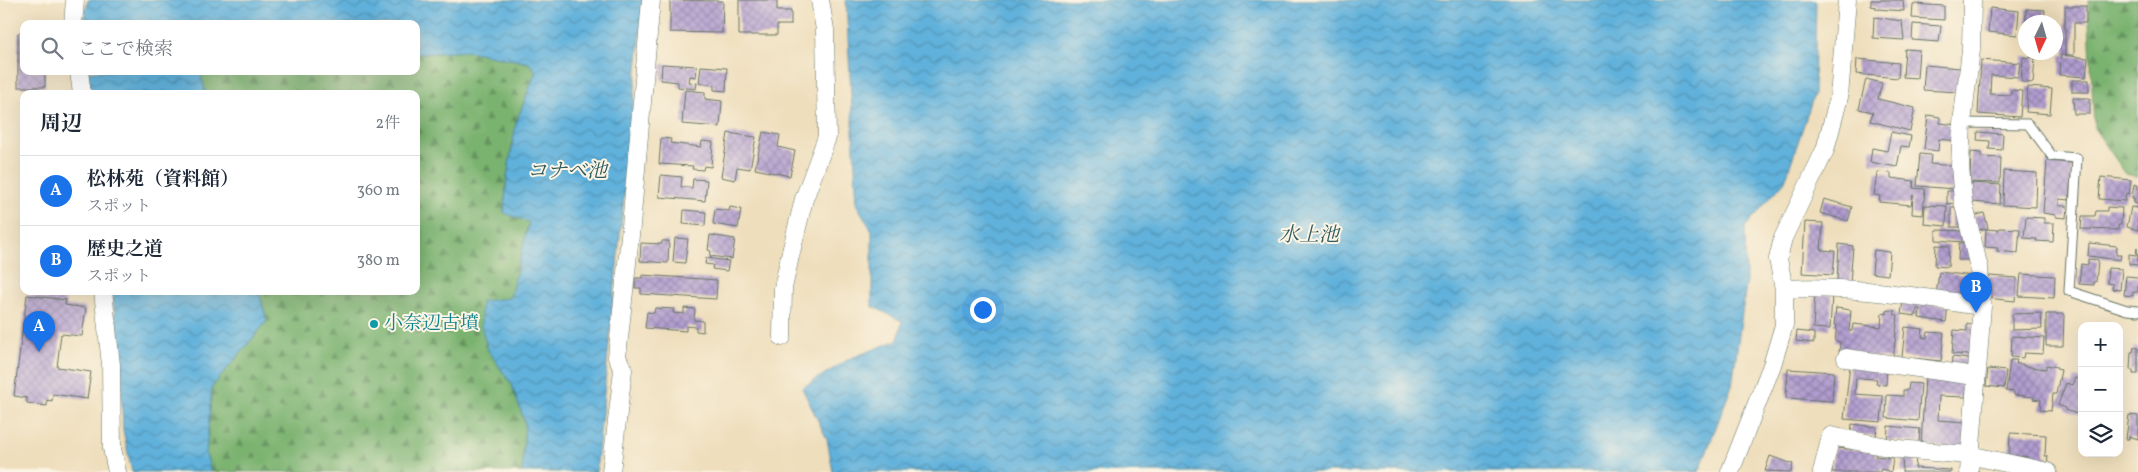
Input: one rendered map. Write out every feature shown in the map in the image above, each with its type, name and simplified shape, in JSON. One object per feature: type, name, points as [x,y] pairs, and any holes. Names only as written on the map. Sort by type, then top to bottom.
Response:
[{"type":"street","points":[[73,20],[75,0]]},
{"type":"street","points":[[611,472],[623,370],[617,357],[631,226],[651,0]]},
{"type":"street","points":[[782,337],[783,288],[788,264],[804,199],[828,137],[825,30],[820,0]]},
{"type":"street","points":[[1730,472],[1772,365],[1784,325],[1784,288],[1778,259],[1783,238],[1825,150],[1839,96],[1847,0]]},
{"type":"street","points":[[1969,464],[1982,306],[1979,268],[1961,186],[1962,123],[1971,50],[1972,0]]},
{"type":"street","points":[[80,75],[81,90]]},
{"type":"street","points":[[1784,288],[1814,287],[1869,291],[1982,306]]},
{"type":"street","points":[[103,295],[112,366],[112,448],[117,472]]},
{"type":"street","points":[[1846,358],[1975,376]]},
{"type":"street","points":[[1822,472],[1831,436],[1969,464],[2048,472]]},
{"type":"lane","points":[[1962,123],[2028,124],[2052,156],[2077,158],[2069,291],[2127,310],[2138,311]]},
{"type":"green space","points":[[2088,0],[2138,0],[2138,177],[2126,174],[2094,128]]},
{"type":"green space","points":[[468,51],[529,63],[536,71],[516,123],[507,177],[504,212],[529,222],[510,298],[481,302],[488,350],[512,385],[525,423],[522,472],[211,472],[206,454],[212,387],[267,321],[260,295],[420,295],[420,90],[205,90],[201,75],[420,75],[420,54]]},
{"type":"water","name":"コナベ池","points":[[88,0],[644,0],[596,472],[522,472],[525,423],[512,385],[488,350],[481,327],[481,301],[510,298],[529,222],[504,213],[507,177],[516,123],[536,71],[529,63],[468,51],[420,54],[420,20],[83,20]]},
{"type":"water","name":"水上池","points":[[846,0],[1816,0],[1814,94],[1785,181],[1745,227],[1746,285],[1732,385],[1699,472],[833,472],[827,439],[802,388],[851,358],[898,340],[902,321],[872,306],[872,231],[857,205]]},
{"type":"water","points":[[88,75],[201,75],[205,90],[90,90]]},
{"type":"water","points":[[112,295],[260,295],[267,321],[212,387],[206,454],[211,472],[132,472],[123,430],[120,359]]},
{"type":"building","points":[[670,0],[723,1],[722,33],[670,32]]},
{"type":"building","points":[[739,0],[777,0],[777,11],[791,11],[791,25],[777,25],[777,35],[739,35]]},
{"type":"building","points":[[1871,0],[1903,0],[1904,11],[1876,9],[1876,7],[1871,6]]},
{"type":"building","points":[[1913,4],[1944,6],[1944,20],[1912,18]]},
{"type":"building","points":[[2065,6],[2086,6],[2086,23],[2074,23],[2074,55],[2065,55]]},
{"type":"building","points":[[1990,8],[2019,11],[2017,35],[1988,32]]},
{"type":"building","points":[[2026,9],[2045,10],[2045,15],[2026,15]]},
{"type":"building","points":[[1874,17],[1902,21],[1904,40],[1873,38]]},
{"type":"building","points":[[1913,24],[1941,26],[1939,42],[1912,40]]},
{"type":"building","points":[[18,33],[20,33],[20,75],[45,75],[45,87],[18,87]]},
{"type":"building","points":[[1905,49],[1919,50],[1917,78],[1903,77]]},
{"type":"building","points":[[2063,55],[2088,58],[2086,77],[2059,75],[2060,60],[2063,60]]},
{"type":"building","points":[[1857,59],[1899,63],[1898,78],[1856,74]]},
{"type":"building","points":[[1981,60],[2020,63],[2018,77],[1991,75],[1990,94],[2011,95],[2011,90],[2022,91],[2020,117],[1978,114]]},
{"type":"building","points":[[2023,60],[2035,60],[2033,83],[2021,82]]},
{"type":"building","points":[[662,64],[697,66],[696,77],[690,76],[689,82],[697,83],[696,89],[678,87],[678,82],[661,80]]},
{"type":"building","points":[[1925,65],[1960,68],[1958,92],[1923,90]]},
{"type":"building","points":[[701,66],[727,68],[726,91],[714,90],[714,85],[699,83]]},
{"type":"building","points":[[1866,79],[1882,83],[1878,99],[1915,108],[1910,131],[1870,121],[1873,112],[1859,109]]},
{"type":"building","points":[[2072,80],[2089,80],[2089,92],[2072,92]]},
{"type":"building","points":[[2028,87],[2052,89],[2050,114],[2026,112]]},
{"type":"building","points":[[685,90],[705,92],[705,99],[722,101],[720,127],[682,124]]},
{"type":"building","points":[[2073,98],[2090,98],[2090,114],[2074,114]]},
{"type":"building","points":[[1928,115],[1940,117],[1940,123],[1958,125],[1956,141],[1939,139],[1938,151],[1924,149]]},
{"type":"building","points":[[763,132],[780,135],[778,147],[795,151],[790,176],[755,169]]},
{"type":"building","points":[[1891,132],[1911,136],[1909,147],[1901,146],[1897,167],[1870,162],[1872,148],[1887,151]]},
{"type":"building","points":[[1978,132],[2003,134],[2002,150],[1989,149],[1990,141],[1977,140]]},
{"type":"building","points":[[728,133],[756,137],[750,169],[737,167],[735,180],[721,177]]},
{"type":"building","points":[[661,138],[671,139],[670,143],[701,147],[702,141],[713,142],[711,167],[704,166],[703,170],[692,169],[693,166],[659,164]]},
{"type":"building","points":[[1971,152],[1981,153],[1981,157],[2001,158],[2000,183],[1970,182]]},
{"type":"building","points":[[1920,154],[1931,155],[1930,164],[1956,166],[1954,189],[1917,186]]},
{"type":"building","points":[[2047,161],[2072,163],[2069,200],[2059,199],[2059,206],[2067,206],[2066,218],[2043,213]]},
{"type":"building","points":[[2004,171],[2037,173],[2036,207],[2003,205]]},
{"type":"building","points":[[1877,172],[1891,173],[1891,178],[1914,181],[1913,188],[1925,189],[1923,215],[1912,214],[1913,195],[1911,205],[1879,202],[1880,196],[1874,195]]},
{"type":"building","points":[[661,175],[682,177],[681,187],[692,188],[693,179],[707,180],[705,201],[659,197]]},
{"type":"building","points":[[2101,177],[2131,180],[2129,194],[2126,193],[2125,201],[2099,199]]},
{"type":"building","points":[[1971,183],[2001,185],[2000,204],[1970,202]]},
{"type":"building","points":[[2134,184],[2138,185],[2138,204],[2134,203],[2134,198],[2132,198]]},
{"type":"building","points":[[1947,191],[1958,191],[1959,203],[1947,204]]},
{"type":"building","points":[[1824,199],[1852,207],[1848,221],[1820,213]]},
{"type":"building","points":[[1925,205],[1947,206],[1946,226],[1924,224]]},
{"type":"building","points":[[730,207],[741,209],[738,228],[713,224],[715,209],[729,211]]},
{"type":"building","points":[[1951,207],[1961,207],[1961,227],[1951,227]]},
{"type":"building","points":[[2107,207],[2122,208],[2121,225],[2118,225],[2118,230],[2081,229],[2082,216],[2095,216],[2096,211],[2107,211]]},
{"type":"building","points":[[2131,207],[2138,208],[2138,230],[2127,227]]},
{"type":"building","points":[[684,210],[706,212],[705,226],[683,224]]},
{"type":"building","points":[[1984,213],[1988,228],[1978,230],[1974,216]]},
{"type":"building","points":[[2026,217],[2044,218],[2044,223],[2054,223],[2053,242],[2024,238]]},
{"type":"building","points":[[1805,222],[1823,223],[1821,250],[1835,251],[1833,275],[1802,273]]},
{"type":"building","points":[[1999,228],[2020,229],[2018,253],[1997,251],[1998,248],[1985,247],[1986,229],[1999,230]]},
{"type":"building","points":[[1936,230],[1964,231],[1964,242],[1936,240]]},
{"type":"building","points":[[710,235],[735,239],[732,259],[710,256],[711,251],[708,250]]},
{"type":"building","points":[[675,238],[688,239],[685,263],[673,262]]},
{"type":"building","points":[[662,241],[669,241],[668,263],[640,261],[641,243],[662,244]]},
{"type":"building","points":[[1959,243],[1971,243],[1971,260],[1958,260]]},
{"type":"building","points":[[2089,243],[2117,246],[2116,255],[2121,255],[2120,260],[2088,256]]},
{"type":"building","points":[[1839,244],[1853,246],[1850,283],[1837,281]]},
{"type":"building","points":[[1936,245],[1949,246],[1948,267],[1935,266]]},
{"type":"building","points":[[2137,248],[2138,265],[2129,264],[2129,254],[2136,255]]},
{"type":"building","points":[[1874,250],[1890,252],[1888,275],[1872,273]]},
{"type":"building","points":[[706,258],[729,261],[727,271],[712,269],[713,265],[705,264]]},
{"type":"building","points":[[2088,259],[2098,260],[2096,282],[2094,282],[2094,285],[2079,284],[2081,264],[2088,265]]},
{"type":"building","points":[[2108,268],[2122,269],[2120,290],[2112,289],[2113,284],[2107,283]]},
{"type":"building","points":[[1939,272],[1973,276],[1970,298],[1936,295]]},
{"type":"building","points":[[2021,274],[2055,276],[2054,298],[2019,296]]},
{"type":"building","points":[[642,275],[717,280],[716,299],[641,294],[641,288],[635,288],[635,278],[642,278]]},
{"type":"building","points":[[1989,276],[2017,278],[2015,301],[1987,298]]},
{"type":"building","points":[[2126,276],[2138,277],[2138,292],[2133,292],[2133,296],[2124,295]]},
{"type":"building","points":[[1815,294],[1832,295],[1830,329],[1813,328]]},
{"type":"building","points":[[27,295],[66,300],[65,305],[86,308],[82,336],[61,334],[57,367],[91,372],[87,399],[53,394],[52,401],[47,400],[47,406],[27,403],[27,398],[14,396]]},
{"type":"building","points":[[1903,301],[1948,306],[1946,322],[1919,318],[1920,309],[1917,309],[1916,316],[1901,314]]},
{"type":"building","points":[[655,308],[674,309],[673,313],[684,314],[684,308],[695,309],[694,320],[703,321],[703,332],[696,331],[696,327],[686,326],[686,331],[645,328],[647,312],[654,313]]},
{"type":"building","points":[[1836,308],[1851,310],[1849,331],[1852,331],[1853,324],[1881,327],[1882,313],[1887,314],[1887,310],[1895,311],[1894,314],[1898,315],[1893,359],[1839,353],[1840,342],[1835,341],[1837,325],[1834,325]]},
{"type":"building","points":[[2041,313],[2042,329],[2012,330],[2012,314]]},
{"type":"building","points":[[2046,314],[2064,314],[2063,346],[2046,346]]},
{"type":"building","points":[[1967,324],[1973,325],[1970,355],[1952,354],[1954,330],[1967,331]]},
{"type":"building","points":[[1905,327],[1923,329],[1922,337],[1927,338],[1928,332],[1944,333],[1941,361],[1902,357]]},
{"type":"building","points":[[1797,331],[1814,333],[1814,343],[1796,341]]},
{"type":"building","points":[[2012,336],[2044,338],[2043,354],[2024,353],[2023,358],[2011,357]]},
{"type":"building","points":[[2134,347],[2138,348],[2138,374],[2133,374],[2133,370],[2130,370],[2131,352],[2133,352]]},
{"type":"building","points":[[1952,357],[1969,359],[1968,368],[1951,366]]},
{"type":"building","points":[[2010,360],[2017,360],[2016,364],[2023,364],[2023,366],[2046,369],[2046,365],[2057,367],[2057,369],[2061,370],[2056,394],[2053,394],[2051,411],[2040,410],[2041,400],[2033,399],[2034,397],[2014,395],[2014,392],[2006,391]]},
{"type":"building","points":[[1850,364],[1887,367],[1886,385],[1876,384],[1877,379],[1856,378],[1855,394],[1883,396],[1881,422],[1844,419]]},
{"type":"building","points":[[1788,369],[1834,372],[1832,401],[1786,398]]},
{"type":"building","points":[[1988,369],[2006,371],[2004,388],[1986,386]]},
{"type":"building","points":[[1925,376],[1967,378],[1966,397],[1939,396],[1938,420],[1966,422],[1964,449],[1921,446]]},
{"type":"building","points":[[2075,378],[2078,379],[2078,414],[2058,405],[2066,383],[2072,385]]},
{"type":"building","points":[[1909,383],[1921,384],[1918,421],[1886,418],[1887,395],[1903,396],[1903,390],[1908,390]]},
{"type":"building","points":[[2129,415],[2138,416],[2138,439],[2129,436],[2129,439],[2126,439]]},
{"type":"building","points":[[1852,424],[1877,427],[1876,436],[1851,433]]},
{"type":"building","points":[[1888,426],[1920,429],[1919,443],[1887,440]]},
{"type":"building","points":[[2010,433],[2046,435],[2045,456],[2048,456],[2047,466],[2027,465],[2028,457],[2009,455]]},
{"type":"building","points":[[1834,448],[1876,451],[1875,456],[1893,458],[1891,472],[1881,469],[1880,472],[1832,472]]},
{"type":"building","points":[[1770,456],[1793,464],[1791,472],[1765,471]]},
{"type":"building","points":[[1903,456],[1916,456],[1915,468],[1951,470],[1951,472],[1902,472]]},
{"type":"place","name":"歴史之道","points":[[1976,313]]},
{"type":"place","name":"小奈辺古墳","points":[[374,324]]},
{"type":"place","name":"松林苑（資料館）","points":[[39,352]]}]
